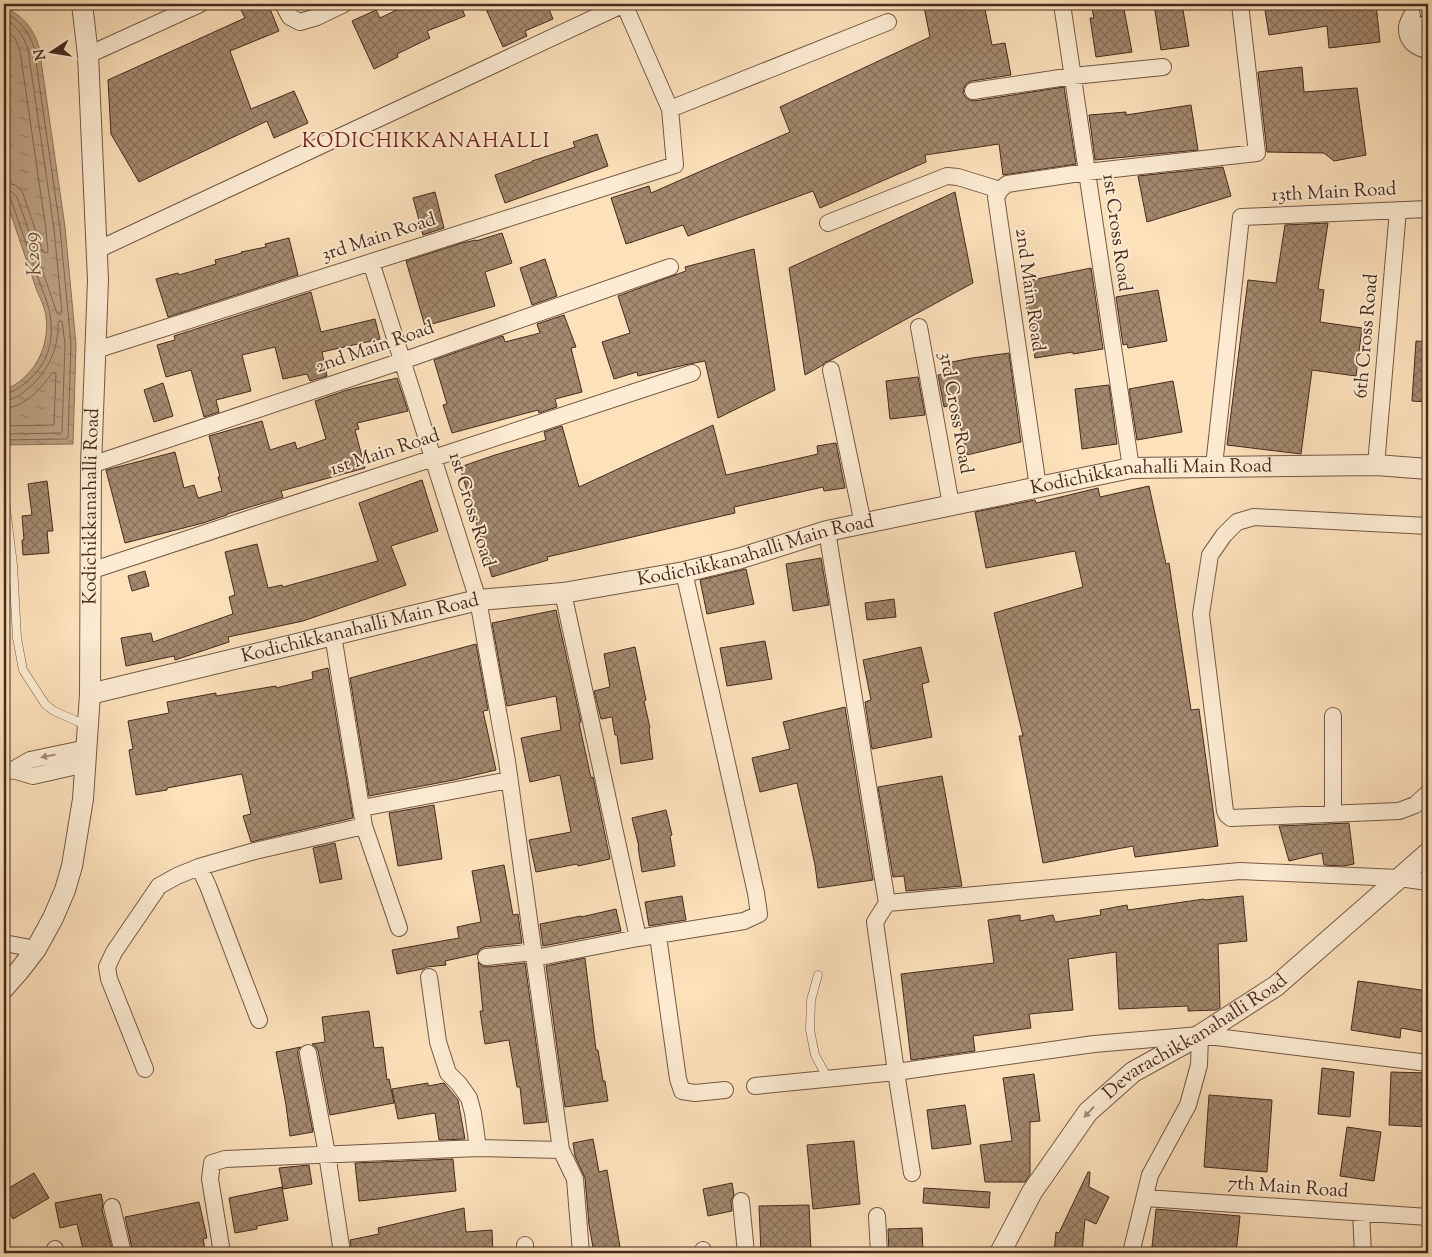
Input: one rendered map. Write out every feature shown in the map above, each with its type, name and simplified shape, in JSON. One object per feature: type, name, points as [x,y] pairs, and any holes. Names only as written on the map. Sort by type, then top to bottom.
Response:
[{"type":"street","name":"Kodichikkanahalli Road","points":[[4,988],[36,949],[66,890],[83,799],[90,694],[91,465],[98,280],[88,55],[82,4]]},
{"type":"street","points":[[88,55],[200,4]]},
{"type":"street","points":[[283,4],[290,17],[300,22],[317,17],[344,4]]},
{"type":"street","points":[[97,250],[624,4],[670,109],[888,22]]},
{"type":"street","name":"1st Cross Road","points":[[1062,4],[1131,468]]},
{"type":"street","points":[[828,223],[947,176],[958,177],[1000,190],[1006,184],[1087,172],[1257,153],[1240,4]]},
{"type":"street","points":[[1420,21],[1407,27],[1409,38],[1415,46],[1428,50]]},
{"type":"street","points":[[973,91],[1073,76],[1163,67]]},
{"type":"street","name":"3rd Main Road","points":[[96,350],[675,165],[670,109]]},
{"type":"street","name":"2nd Main Road","points":[[1000,190],[996,197],[1038,487]]},
{"type":"street","name":"13th Main Road","points":[[1214,466],[1241,217],[1428,209]]},
{"type":"street","name":"6th Cross Road","points":[[1376,465],[1398,210]]},
{"type":"street","name":"1st Cross Road","points":[[371,262],[478,600],[509,780],[561,1150],[575,1179],[581,1253]]},
{"type":"street","name":"2nd Main Road","points":[[91,465],[402,361],[670,267]]},
{"type":"street","name":"3rd Cross Road","points":[[919,327],[951,505]]},
{"type":"street","points":[[831,370],[862,524]]},
{"type":"street","name":"1st Main Road","points":[[90,571],[692,373]]},
{"type":"street","name":"Kodichikkanahalli Main Road","points":[[90,694],[478,600],[563,593],[684,572],[738,559],[827,531],[1131,468],[1376,465],[1428,469]]},
{"type":"street","points":[[1428,526],[1254,517],[1237,522],[1224,534],[1210,555],[1201,614],[1227,815],[1231,818],[1399,811],[1415,805],[1428,793]]},
{"type":"street","points":[[827,531],[887,903],[875,922],[912,1173]]},
{"type":"street","points":[[486,957],[534,955],[658,936],[744,921],[759,914],[756,893],[684,572]]},
{"type":"street","points":[[563,593],[638,938]]},
{"type":"street","points":[[333,635],[364,826],[399,928]]},
{"type":"street","points":[[1333,716],[1333,814]]},
{"type":"street","points":[[8,771],[30,760],[86,756]]},
{"type":"street","points":[[362,808],[509,780]]},
{"type":"street","points":[[145,1069],[109,979],[107,967],[114,952],[159,886],[198,867],[255,851],[364,826]]},
{"type":"street","name":"Devarachikkanahalli Road","points":[[1000,1253],[1032,1192],[1088,1112],[1133,1072],[1200,1035],[1276,986],[1428,853]]},
{"type":"street","points":[[198,867],[208,886],[260,1020]]},
{"type":"street","points":[[887,903],[1240,871],[1399,878],[1428,882]]},
{"type":"street","points":[[658,936],[678,1079],[682,1091],[695,1093],[725,1090]]},
{"type":"street","points":[[4,943],[36,949]]},
{"type":"street","points":[[429,977],[438,1042],[448,1073],[469,1098],[478,1148]]},
{"type":"street","points":[[755,1086],[896,1072],[1094,1044],[1200,1035],[1428,1063]]},
{"type":"street","points":[[1131,1253],[1150,1175],[1188,1105],[1199,1066],[1200,1035]]},
{"type":"street","points":[[308,1053],[327,1154],[342,1253]]},
{"type":"street","points":[[222,1253],[210,1179],[212,1163],[225,1159],[478,1148],[561,1150]]},
{"type":"street","name":"7th Main Road","points":[[1145,1198],[1428,1218]]},
{"type":"street","points":[[741,1201],[746,1253]]},
{"type":"street","points":[[112,1207],[124,1253]]},
{"type":"street","points":[[1361,1213],[1363,1253]]},
{"type":"street","points":[[877,1216],[879,1253]]},
{"type":"lane","points":[[4,492],[13,565],[17,638],[23,670],[45,704],[54,711],[88,726]]},
{"type":"lane","points":[[818,975],[811,1000],[810,1030],[815,1055],[828,1079]]},
{"type":"water","name":"K209","points":[[4,7],[26,22],[34,33],[39,47],[65,227],[76,344],[73,444],[4,445],[4,390],[14,385],[31,370],[42,351],[47,329],[44,307],[4,194]]},
{"type":"building","points":[[256,4],[268,4],[279,31],[230,51],[251,109],[294,91],[308,123],[274,138],[267,121],[139,182],[111,134],[108,80],[245,18],[241,10]]},
{"type":"building","points":[[409,4],[460,4],[465,16],[427,31],[430,38],[397,54],[398,57],[374,69],[352,21],[376,10],[380,18]]},
{"type":"building","points":[[498,4],[547,4],[553,19],[525,31],[527,36],[503,47],[486,9]]},
{"type":"building","points":[[942,4],[984,4],[992,45],[1005,43],[1011,75],[967,83],[963,93],[966,98],[974,101],[1064,87],[1076,164],[1003,175],[999,144],[925,155],[926,162],[820,208],[813,191],[688,236],[683,225],[626,244],[611,198],[649,186],[651,193],[790,132],[780,107],[930,37],[924,7]]},
{"type":"building","points":[[1091,4],[1123,4],[1132,52],[1096,57],[1090,18],[1094,18]]},
{"type":"building","points":[[1154,4],[1182,4],[1189,46],[1161,50]]},
{"type":"building","points":[[1264,4],[1376,4],[1380,42],[1329,48],[1327,26],[1269,35]]},
{"type":"building","points":[[1302,67],[1304,92],[1357,88],[1366,155],[1334,161],[1324,153],[1267,152],[1258,72]]},
{"type":"building","points":[[1191,105],[1198,150],[1095,160],[1089,115],[1126,112],[1126,115]]},
{"type":"building","points":[[597,134],[608,166],[505,203],[495,175],[575,147],[573,142]]},
{"type":"building","points":[[1223,167],[1231,196],[1147,222],[1138,176]]},
{"type":"building","points":[[435,192],[444,228],[423,235],[413,198]]},
{"type":"building","points":[[955,192],[973,283],[825,362],[805,375],[789,268]]},
{"type":"building","points":[[1328,223],[1318,289],[1324,290],[1320,322],[1362,328],[1356,376],[1312,370],[1301,454],[1227,445],[1248,280],[1276,283],[1285,225]]},
{"type":"building","points":[[502,233],[512,263],[485,272],[495,306],[425,326],[406,261],[462,243]]},
{"type":"building","points":[[289,238],[298,275],[168,317],[156,279],[178,273],[179,275],[216,264],[215,260],[266,247],[265,244]]},
{"type":"building","points":[[754,249],[775,390],[718,418],[705,361],[638,376],[637,372],[614,379],[602,342],[630,333],[618,296],[686,271],[685,267]]},
{"type":"building","points":[[545,259],[557,296],[532,305],[520,268]]},
{"type":"building","points":[[1091,268],[1103,349],[1035,358],[1022,282]]},
{"type":"building","points":[[1158,290],[1167,341],[1128,348],[1127,344],[1123,345],[1116,297]]},
{"type":"building","points":[[311,292],[321,332],[375,319],[380,339],[322,352],[327,376],[310,381],[307,374],[283,379],[275,347],[242,355],[251,391],[216,400],[219,412],[204,417],[191,370],[166,377],[157,345],[175,340],[174,336]]},
{"type":"building","points":[[564,315],[576,347],[571,348],[582,392],[555,399],[557,407],[539,413],[538,410],[452,433],[443,405],[447,404],[434,360],[503,336],[505,342],[540,333],[537,324]]},
{"type":"building","points":[[1416,341],[1428,342],[1428,402],[1412,401]]},
{"type":"building","points":[[1009,353],[1021,442],[967,455],[955,404],[944,407],[938,375],[944,374],[942,364]]},
{"type":"building","points":[[918,377],[925,415],[890,419],[886,381]]},
{"type":"building","points":[[397,378],[408,411],[357,423],[359,429],[355,430],[365,468],[281,491],[283,497],[203,523],[125,543],[106,470],[175,452],[184,488],[194,485],[198,498],[222,491],[209,436],[262,421],[270,450],[295,442],[297,449],[326,439],[315,401],[347,390]]},
{"type":"building","points":[[1173,381],[1182,432],[1137,440],[1129,389]]},
{"type":"building","points":[[163,383],[173,416],[154,422],[144,390]]},
{"type":"building","points":[[1109,385],[1117,444],[1082,449],[1075,389]]},
{"type":"building","points":[[713,425],[726,475],[818,454],[817,446],[836,443],[845,488],[824,491],[823,487],[734,507],[735,513],[547,557],[548,560],[492,577],[460,467],[546,440],[544,432],[562,426],[579,487]]},
{"type":"building","points":[[422,480],[438,531],[391,546],[406,585],[303,621],[228,637],[229,642],[175,660],[174,656],[126,666],[121,638],[151,633],[153,642],[233,614],[229,597],[235,595],[225,552],[257,544],[268,588],[282,585],[283,587],[378,561],[359,503]]},
{"type":"building","points":[[47,481],[53,531],[47,531],[49,553],[23,555],[22,516],[32,515],[28,484]]},
{"type":"building","points":[[1149,486],[1166,564],[1169,563],[1191,710],[1199,709],[1218,846],[1135,857],[1133,846],[1043,863],[1019,736],[1023,736],[994,613],[1083,587],[1075,551],[986,568],[975,512],[1035,500],[1036,503],[1098,488],[1100,497]]},
{"type":"building","points":[[821,558],[829,605],[793,611],[786,564]]},
{"type":"building","points":[[746,569],[754,604],[707,614],[700,580]]},
{"type":"building","points":[[145,571],[149,586],[132,591],[128,576]]},
{"type":"building","points":[[894,599],[896,617],[867,620],[865,603]]},
{"type":"building","points":[[556,610],[610,859],[536,872],[529,840],[571,832],[560,775],[530,782],[521,738],[561,730],[556,696],[507,706],[492,623]]},
{"type":"building","points":[[765,641],[772,679],[727,686],[720,648]]},
{"type":"building","points":[[476,644],[488,710],[483,711],[496,770],[369,796],[350,678]]},
{"type":"building","points":[[635,647],[646,700],[644,701],[650,728],[653,759],[621,764],[617,735],[615,735],[612,717],[601,719],[594,691],[610,687],[604,654]]},
{"type":"building","points":[[921,647],[929,682],[922,684],[932,737],[872,749],[865,702],[871,700],[863,660]]},
{"type":"building","points":[[328,668],[353,818],[251,842],[243,816],[251,814],[242,774],[136,795],[129,750],[133,749],[128,721],[169,713],[167,702],[216,693],[216,696],[276,686],[276,688],[313,679],[312,672]]},
{"type":"building","points":[[845,707],[873,880],[818,888],[815,865],[797,783],[760,792],[752,758],[790,749],[783,722]]},
{"type":"building","points":[[942,776],[962,886],[906,891],[904,876],[893,877],[878,787]]},
{"type":"building","points":[[434,805],[442,859],[398,866],[389,813]]},
{"type":"building","points":[[666,810],[672,835],[670,836],[675,866],[642,872],[639,847],[632,818]]},
{"type":"building","points":[[1349,823],[1354,864],[1344,866],[1324,865],[1322,853],[1289,861],[1279,826]]},
{"type":"building","points":[[335,843],[342,879],[320,883],[313,848]]},
{"type":"building","points":[[504,865],[513,915],[518,914],[522,943],[484,947],[477,954],[445,961],[446,965],[397,974],[392,950],[459,938],[457,927],[481,922],[472,871]]},
{"type":"building","points":[[682,896],[686,920],[649,926],[645,902]]},
{"type":"building","points":[[1243,896],[1247,941],[1218,944],[1220,1008],[1216,1010],[1188,1011],[1188,1006],[1119,1009],[1116,952],[1068,959],[1073,1010],[1029,1014],[1031,1028],[973,1036],[975,1051],[911,1060],[901,974],[994,963],[988,920],[1020,915],[1020,921],[1053,915],[1055,922],[1101,915],[1100,910],[1127,905],[1128,910],[1204,899]]},
{"type":"building","points":[[616,909],[621,931],[543,946],[540,924]]},
{"type":"building","points":[[585,958],[596,1050],[598,1050],[608,1101],[565,1107],[546,966]]},
{"type":"building","points":[[478,962],[482,966],[487,967],[525,963],[547,1122],[524,1124],[520,1087],[517,1087],[509,1040],[485,1044],[480,1011],[483,1011]]},
{"type":"building","points":[[1358,981],[1428,991],[1428,1033],[1401,1028],[1400,1038],[1351,1030]]},
{"type":"building","points":[[369,1011],[374,1048],[383,1047],[387,1080],[389,1079],[394,1103],[330,1115],[318,1051],[312,1044],[325,1042],[322,1017]]},
{"type":"building","points":[[301,1047],[298,1050],[298,1055],[313,1132],[290,1136],[276,1052]]},
{"type":"building","points":[[1322,1068],[1354,1072],[1350,1117],[1318,1114]]},
{"type":"building","points":[[1391,1072],[1428,1073],[1428,1127],[1389,1125]]},
{"type":"building","points":[[1034,1074],[1040,1121],[1030,1122],[1030,1174],[1025,1182],[985,1182],[980,1145],[1012,1141],[1003,1078]]},
{"type":"building","points":[[428,1083],[428,1086],[444,1083],[458,1100],[465,1139],[439,1140],[435,1113],[398,1119],[392,1089]]},
{"type":"building","points":[[1209,1095],[1272,1100],[1267,1172],[1204,1167]]},
{"type":"building","points":[[965,1105],[971,1144],[932,1149],[927,1110]]},
{"type":"building","points":[[1347,1127],[1381,1132],[1374,1181],[1340,1176]]},
{"type":"building","points":[[593,1139],[599,1172],[607,1170],[621,1253],[594,1253],[589,1225],[585,1178],[575,1156],[573,1143]]},
{"type":"building","points":[[854,1141],[860,1204],[813,1209],[807,1145]]},
{"type":"building","points":[[453,1159],[456,1191],[359,1201],[355,1163]]},
{"type":"building","points":[[309,1165],[312,1184],[283,1189],[279,1168]]},
{"type":"building","points":[[1088,1172],[1090,1172],[1089,1187],[1109,1197],[1096,1224],[1085,1219],[1082,1253],[1054,1253],[1056,1232],[1059,1233]]},
{"type":"building","points":[[34,1173],[49,1198],[13,1219],[4,1203],[4,1191]]},
{"type":"building","points":[[732,1183],[734,1195],[731,1201],[732,1211],[708,1216],[703,1189]]},
{"type":"building","points":[[282,1187],[288,1220],[257,1226],[257,1229],[235,1233],[229,1198]]},
{"type":"building","points":[[924,1188],[990,1192],[989,1208],[923,1203]]},
{"type":"building","points":[[101,1194],[102,1209],[113,1253],[84,1253],[77,1224],[60,1228],[55,1203]]},
{"type":"building","points":[[199,1202],[207,1238],[203,1239],[206,1253],[133,1253],[125,1217]]},
{"type":"building","points":[[809,1205],[811,1253],[761,1253],[759,1206]]},
{"type":"building","points":[[464,1208],[466,1232],[492,1230],[493,1253],[352,1253],[350,1240],[379,1234],[378,1228]]},
{"type":"building","points":[[1156,1209],[1240,1216],[1236,1253],[1212,1253],[1152,1247]]},
{"type":"building","points":[[922,1228],[923,1253],[889,1253],[888,1229]]},
{"type":"district","name":"KODICHIKKANAHALLI","points":[[426,142]]}]
